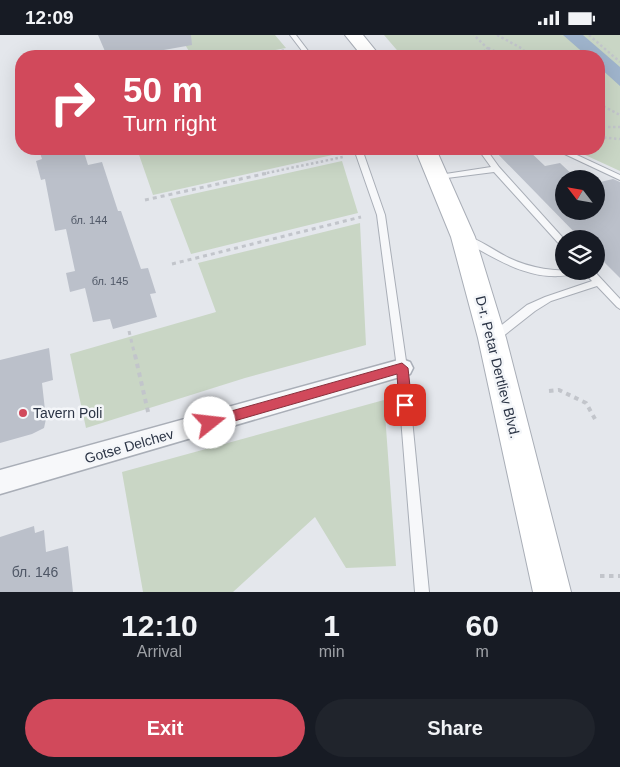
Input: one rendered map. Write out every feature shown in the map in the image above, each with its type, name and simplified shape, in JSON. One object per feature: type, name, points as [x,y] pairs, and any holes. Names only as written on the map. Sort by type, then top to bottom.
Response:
[{"type":"main road","points":[[354,35],[366,50]]},
{"type":"main road","name":"D-r. Petar Dertliev Blvd.","points":[[428,155],[463,237],[492,338],[552,592]]},
{"type":"street","name":"Gotse Delchev","points":[[0,482],[402,368]]},
{"type":"lane","points":[[293,35],[304,50]]},
{"type":"lane","points":[[360,155],[380,215],[402,368],[422,592]]},
{"type":"lane","points":[[486,155],[496,169],[555,234]]},
{"type":"lane","points":[[571,155],[620,178]]},
{"type":"lane","points":[[439,177],[496,169]]},
{"type":"lane","points":[[463,237],[504,260],[532,272],[555,274]]},
{"type":"lane","points":[[492,338],[531,308],[548,299],[599,282],[620,305]]},
{"type":"path","points":[[474,35],[492,50]]},
{"type":"path","points":[[497,35],[523,50]]},
{"type":"path","points":[[589,35],[620,62]]},
{"type":"path","points":[[285,50],[289,49]]},
{"type":"path","points":[[605,107],[620,115]]},
{"type":"path","points":[[608,127],[620,127]]},
{"type":"path","points":[[605,138],[620,139]]},
{"type":"path","points":[[145,200],[344,156]]},
{"type":"path","points":[[172,264],[361,217]]},
{"type":"path","points":[[130,331],[154,439]]},
{"type":"path","points":[[548,391],[559,390],[586,403],[595,419]]},
{"type":"path","points":[[600,576],[620,576]]},
{"type":"green space","points":[[179,35],[275,35],[286,48],[276,50],[188,50]]},
{"type":"green space","points":[[384,35],[620,35],[620,171],[585,155],[605,155],[605,50],[397,50]]},
{"type":"green space","points":[[139,155],[333,155],[153,195]]},
{"type":"green space","points":[[342,161],[358,213],[191,254],[170,199]]},
{"type":"green space","points":[[360,223],[366,345],[245,378],[86,428],[70,354],[216,312],[198,263]]},
{"type":"green space","points":[[384,400],[396,566],[346,568],[315,517],[233,592],[143,592],[122,472]]},
{"type":"water","points":[[563,35],[583,35],[600,50],[580,50]]},
{"type":"water","points":[[605,54],[620,67],[620,86],[605,72]]},
{"type":"building","points":[[98,35],[191,35],[192,45],[164,50],[104,50]]},
{"type":"building","points":[[41,155],[85,155],[88,165],[102,162],[118,211],[121,211],[141,269],[148,268],[156,293],[150,294],[157,317],[113,329],[110,319],[93,322],[85,288],[70,292],[66,273],[75,271],[66,229],[55,231],[45,179],[41,180],[36,161],[42,159]]},
{"type":"building","points":[[499,155],[533,155],[545,166],[560,163],[567,170],[555,170],[555,212]]},
{"type":"building","points":[[613,179],[620,182],[620,278],[605,263],[605,230],[572,230],[562,220],[605,220],[605,181]]},
{"type":"building","points":[[49,348],[53,380],[42,383],[46,419],[44,428],[32,434],[0,443],[0,360]]},
{"type":"building","points":[[34,526],[35,533],[44,530],[46,552],[68,546],[73,592],[0,592],[0,537]]},
{"type":"place","name":"Tavern Poli","points":[[23,413]]},
{"type":"route","points":[[210,423],[402,368],[405,405]]}]
